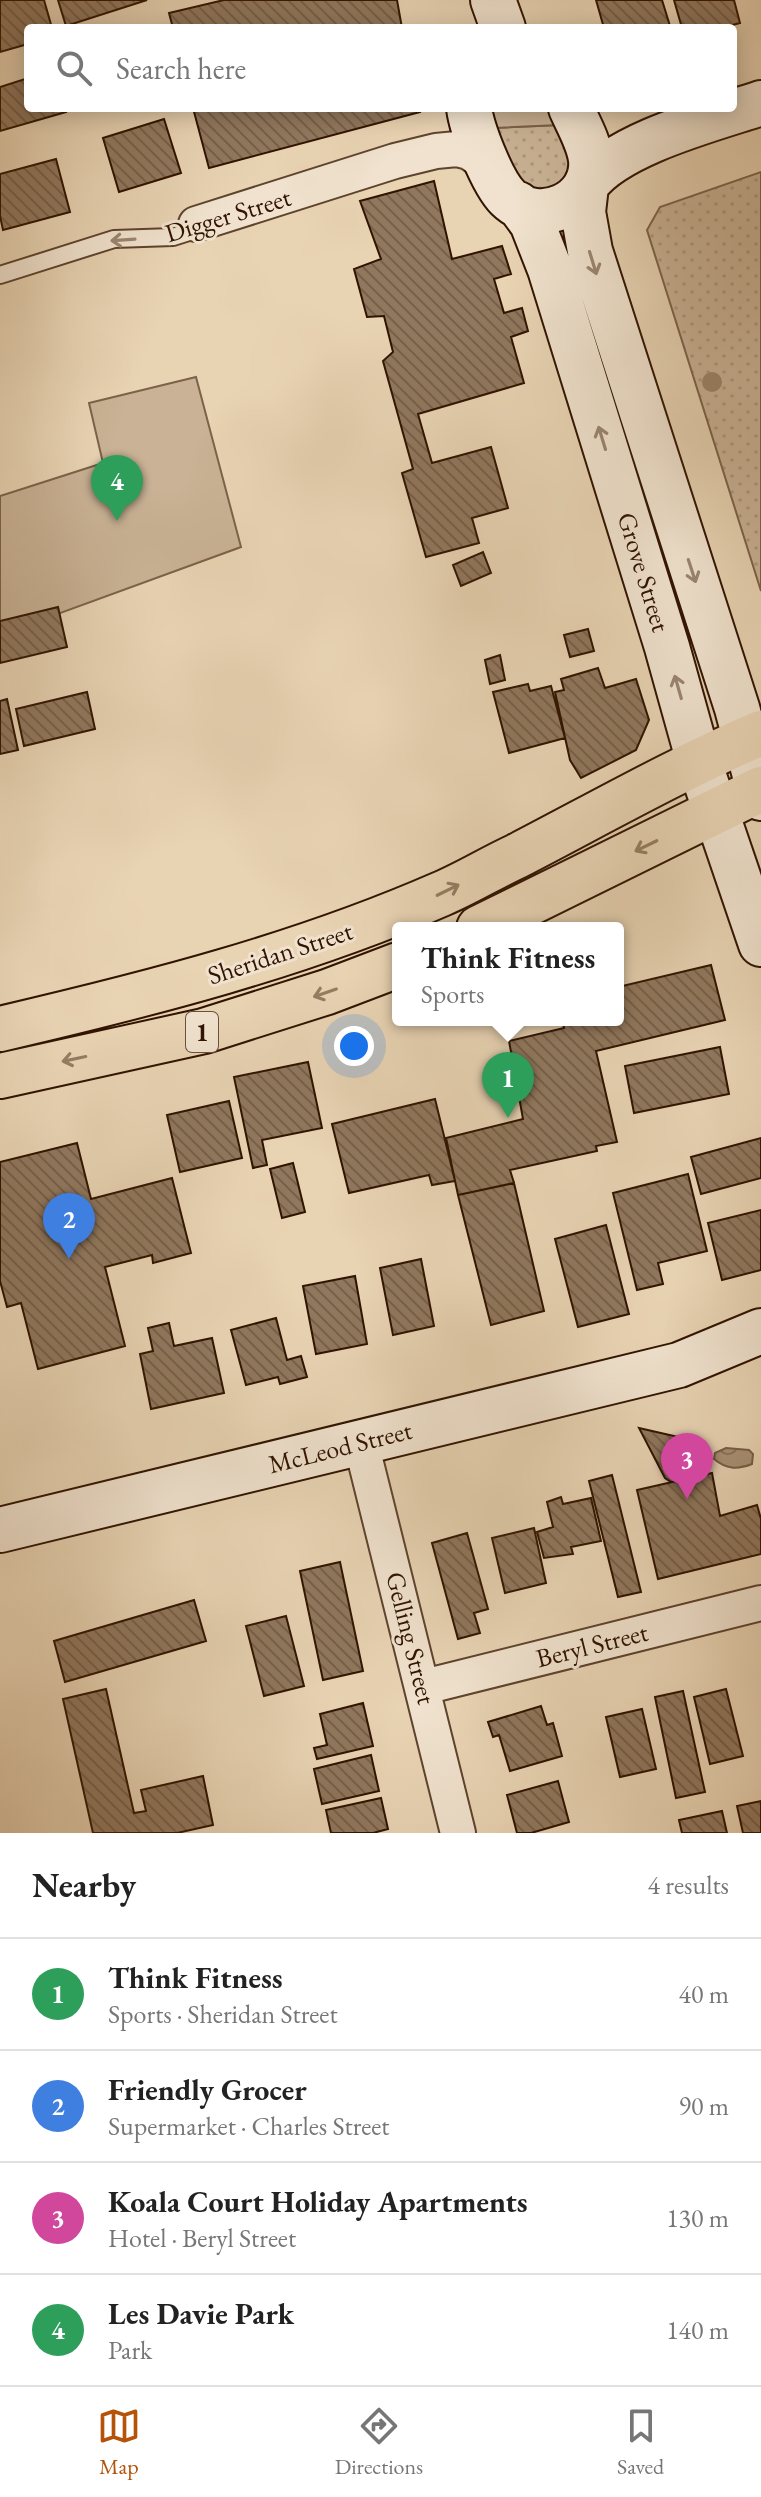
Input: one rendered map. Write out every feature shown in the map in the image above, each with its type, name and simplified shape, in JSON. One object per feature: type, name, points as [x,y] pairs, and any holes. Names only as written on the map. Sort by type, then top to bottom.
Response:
[{"type":"highway","name":"Sheridan Street","points":[[0,1029],[163,989],[278,957],[349,932],[443,893],[754,737]]},
{"type":"highway","points":[[491,922],[761,792]]},
{"type":"highway","name":"Sheridan Street","points":[[11,1080],[204,1031],[327,992],[392,967]]},
{"type":"street","points":[[462,0],[466,24]]},
{"type":"street","points":[[493,0],[502,24]]},
{"type":"street","points":[[737,111],[761,103]]},
{"type":"street","name":"Digger Street","points":[[362,171],[436,134],[465,112]]},
{"type":"street","name":"Grove Street","points":[[469,112],[490,167],[504,192],[532,223],[550,269],[667,647],[699,762],[761,944]]},
{"type":"street","name":"Grove Street","points":[[574,112],[590,153],[591,168],[583,212],[590,251],[754,737],[761,792]]},
{"type":"street","points":[[576,112],[588,126],[612,135],[677,131]]},
{"type":"street","points":[[518,204],[535,210],[556,209],[576,199],[608,164],[677,131],[734,112]]},
{"type":"street","name":"Digger Street","points":[[196,224],[362,171],[450,149],[469,152],[490,167]]},
{"type":"street","name":"McLeod Street","points":[[0,1530],[679,1365],[761,1331]]},
{"type":"street","name":"McLeod Street","points":[[679,1365],[761,1361]]},
{"type":"street","name":"Gelling Street","points":[[361,1443],[458,1833]]},
{"type":"street","name":"Beryl Street","points":[[424,1687],[761,1603]]},
{"type":"lane","name":"Digger Street","points":[[0,275],[114,239],[173,237],[192,231],[196,224]]},
{"type":"shaded area","points":[[488,112],[554,112],[559,125],[494,128]]},
{"type":"shaded area","points":[[559,125],[572,169],[558,189],[530,191],[514,173],[494,128]]},
{"type":"shaded area","points":[[761,172],[761,591],[647,230],[660,207]]},
{"type":"shaded area","points":[[196,377],[241,547],[0,635],[0,496],[103,463],[89,403]]},
{"type":"water","points":[[726,1448],[749,1450],[753,1454],[752,1464],[732,1468],[714,1459],[715,1453]]},
{"type":"building","points":[[0,0],[44,0],[51,24],[24,24],[24,45],[0,52]]},
{"type":"building","points":[[58,0],[147,0],[72,24],[65,24]]},
{"type":"building","points":[[224,0],[397,0],[401,24],[172,24],[169,13]]},
{"type":"building","points":[[596,0],[662,0],[669,24],[603,24]]},
{"type":"building","points":[[674,0],[734,0],[740,23],[736,24],[681,24]]},
{"type":"building","points":[[24,79],[24,112],[66,112],[0,131],[0,87]]},
{"type":"building","points":[[194,112],[420,112],[209,168]]},
{"type":"building","points":[[164,119],[181,173],[119,192],[103,138]]},
{"type":"building","points":[[56,159],[70,212],[3,230],[0,174]]},
{"type":"building","points":[[434,181],[452,259],[502,246],[511,274],[494,279],[504,313],[522,308],[528,331],[511,337],[524,383],[418,414],[432,463],[491,447],[508,508],[472,518],[479,543],[426,557],[402,473],[413,469],[383,361],[393,352],[384,316],[367,317],[354,269],[381,259],[360,201]]},
{"type":"building","points":[[483,552],[491,573],[461,586],[453,565]]},
{"type":"building","points":[[58,607],[67,647],[0,663],[0,621]]},
{"type":"building","points":[[588,629],[594,651],[570,657],[564,635]]},
{"type":"building","points":[[500,655],[505,680],[490,684],[485,660]]},
{"type":"building","points":[[598,668],[605,688],[636,679],[649,720],[636,750],[581,778],[570,760],[555,692],[564,690],[561,679]]},
{"type":"building","points":[[528,684],[530,691],[551,686],[565,738],[509,753],[493,692]]},
{"type":"building","points":[[87,692],[95,729],[24,746],[16,709]]},
{"type":"building","points":[[7,699],[18,750],[0,754],[0,701]]},
{"type":"building","points":[[711,965],[725,1020],[596,1051],[617,1142],[596,1146],[597,1151],[510,1170],[514,1183],[458,1195],[446,1138],[523,1119],[509,1041],[564,1026],[624,1026],[624,986]]},
{"type":"building","points":[[720,1047],[729,1094],[634,1113],[625,1066]]},
{"type":"building","points":[[308,1062],[322,1128],[262,1140],[267,1165],[253,1168],[234,1077]]},
{"type":"building","points":[[435,1099],[455,1181],[432,1185],[429,1175],[349,1193],[332,1124]]},
{"type":"building","points":[[229,1101],[242,1158],[180,1172],[167,1115]]},
{"type":"building","points":[[761,1138],[761,1178],[701,1194],[691,1157]]},
{"type":"building","points":[[77,1143],[91,1199],[172,1178],[191,1253],[153,1263],[152,1255],[105,1267],[125,1346],[38,1369],[21,1303],[7,1307],[0,1281],[0,1162]]},
{"type":"building","points":[[293,1163],[305,1212],[282,1218],[270,1169]]},
{"type":"building","points":[[688,1174],[707,1251],[658,1263],[663,1284],[637,1290],[613,1193]]},
{"type":"building","points":[[514,1183],[544,1311],[491,1325],[458,1195]]},
{"type":"building","points":[[761,1210],[761,1270],[722,1280],[708,1223]]},
{"type":"building","points":[[606,1225],[629,1314],[578,1327],[555,1239]]},
{"type":"building","points":[[421,1259],[434,1326],[393,1335],[380,1268]]},
{"type":"building","points":[[355,1276],[367,1344],[316,1354],[303,1286]]},
{"type":"building","points":[[276,1318],[287,1360],[301,1356],[307,1377],[280,1384],[278,1377],[246,1385],[231,1330]]},
{"type":"building","points":[[169,1323],[174,1346],[212,1338],[224,1393],[151,1409],[140,1354],[153,1351],[148,1328]]},
{"type":"building","points":[[639,1428],[696,1441],[701,1476],[671,1482],[665,1478]]},
{"type":"building","points":[[712,1473],[720,1516],[757,1505],[761,1519],[761,1554],[658,1579],[637,1490]]},
{"type":"building","points":[[612,1475],[641,1592],[618,1597],[589,1481]]},
{"type":"building","points":[[561,1497],[563,1504],[591,1498],[601,1541],[571,1547],[573,1554],[544,1558],[537,1532],[553,1527],[547,1502]]},
{"type":"building","points":[[534,1528],[546,1583],[505,1593],[492,1538]]},
{"type":"building","points":[[467,1533],[488,1609],[474,1613],[480,1633],[458,1639],[432,1543]]},
{"type":"building","points":[[340,1562],[363,1671],[323,1680],[300,1571]]},
{"type":"building","points":[[194,1600],[206,1641],[65,1682],[54,1641]]},
{"type":"building","points":[[286,1616],[304,1686],[264,1696],[246,1626]]},
{"type":"building","points":[[106,1689],[134,1813],[146,1811],[141,1790],[203,1776],[213,1825],[177,1833],[93,1833],[63,1699]]},
{"type":"building","points":[[726,1689],[743,1756],[710,1764],[694,1697]]},
{"type":"building","points":[[683,1691],[705,1792],[676,1798],[655,1697]]},
{"type":"building","points":[[363,1703],[373,1746],[317,1759],[314,1748],[327,1745],[320,1714]]},
{"type":"building","points":[[541,1706],[547,1725],[553,1723],[562,1756],[510,1771],[499,1735],[493,1737],[488,1722]]},
{"type":"building","points":[[642,1709],[656,1769],[620,1777],[606,1717]]},
{"type":"building","points":[[371,1755],[379,1791],[322,1804],[314,1769]]},
{"type":"building","points":[[558,1781],[569,1822],[531,1833],[517,1833],[507,1795]]},
{"type":"building","points":[[381,1798],[388,1829],[373,1833],[331,1833],[326,1810]]},
{"type":"building","points":[[761,1801],[761,1833],[743,1833],[737,1806]]},
{"type":"building","points":[[722,1811],[727,1833],[682,1833],[679,1820]]},
{"type":"place","name":"Les Davie Park","points":[[117,521]]},
{"type":"place","name":"Think Fitness","points":[[508,1118]]},
{"type":"place","name":"Friendly Grocer","points":[[69,1259]]},
{"type":"place","name":"Koala Court Holiday Apartments","points":[[687,1499]]}]
